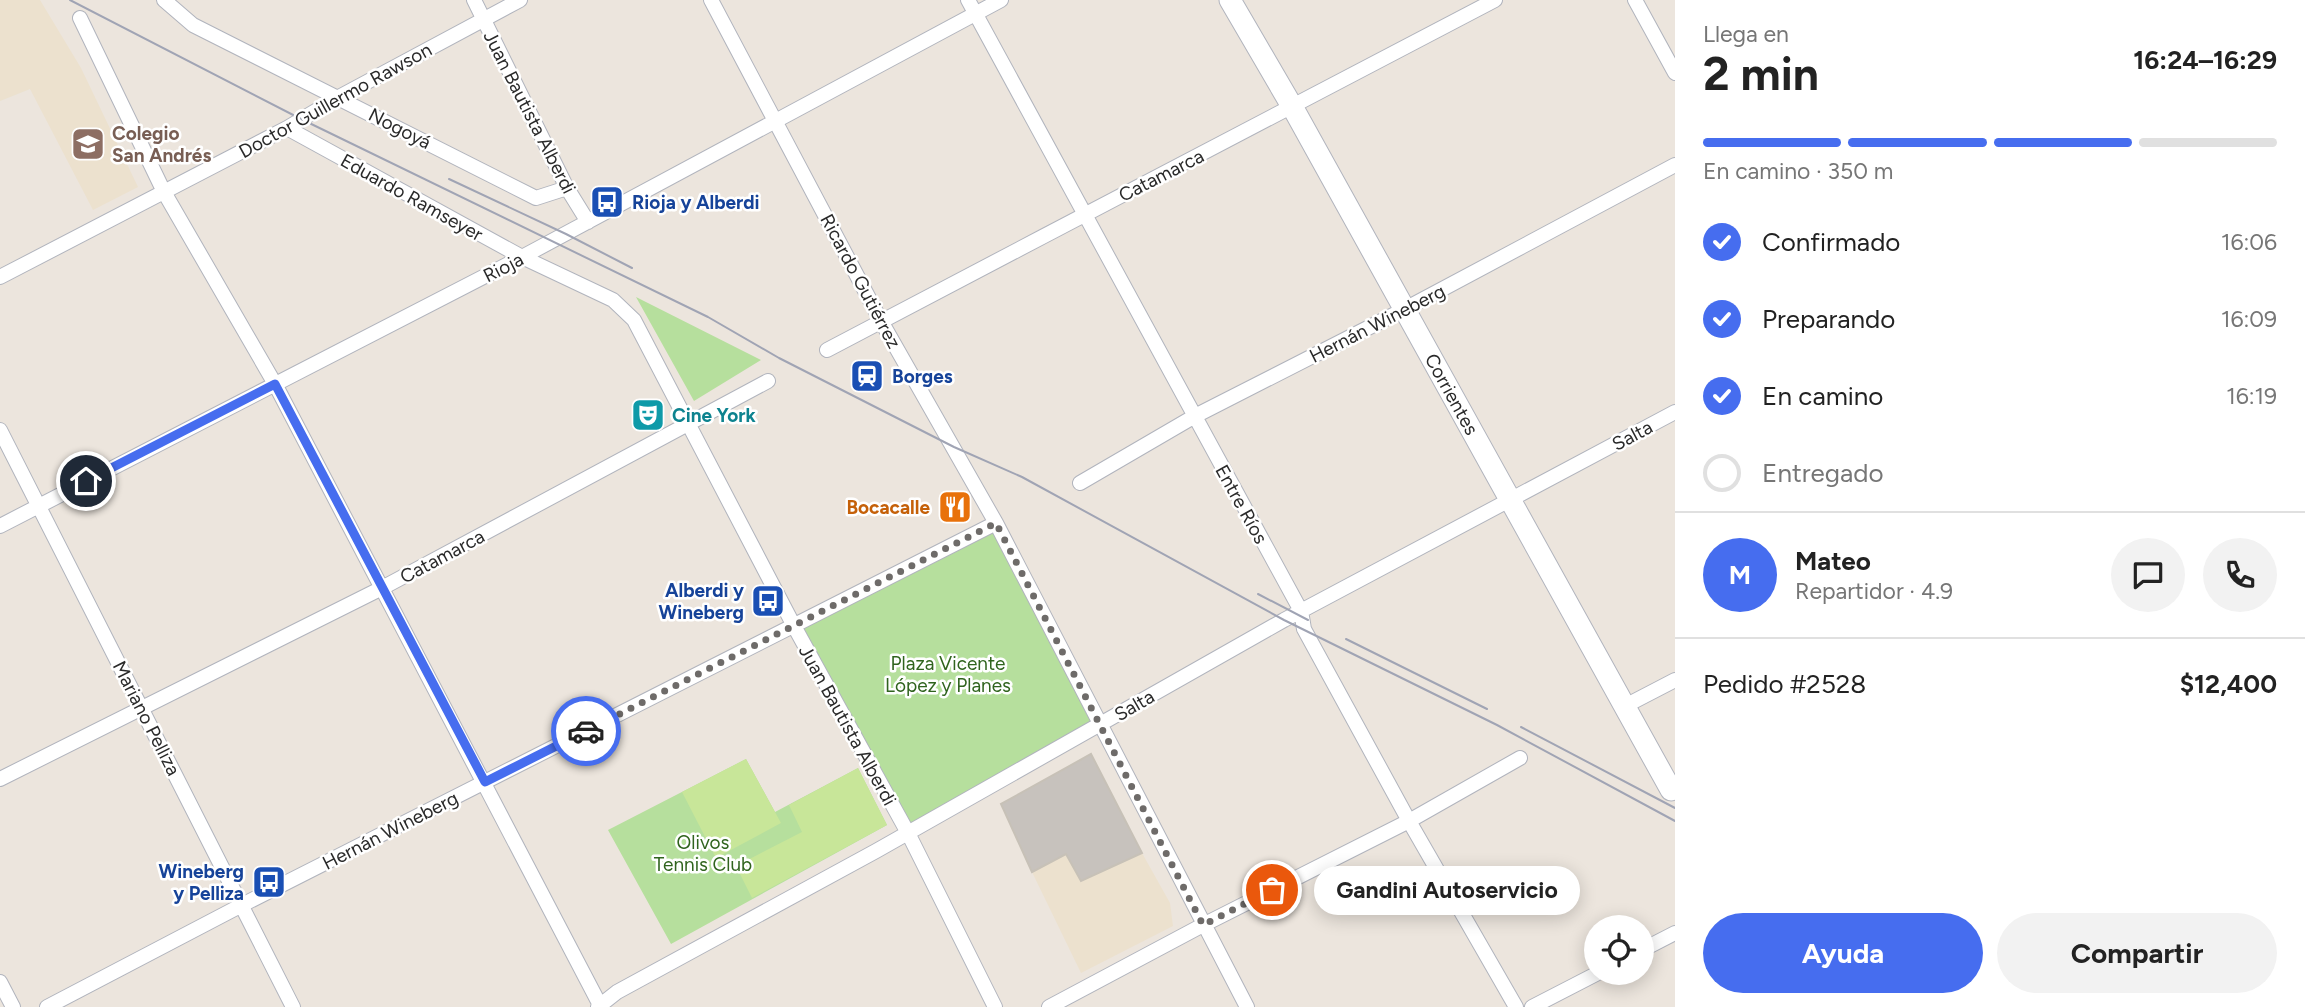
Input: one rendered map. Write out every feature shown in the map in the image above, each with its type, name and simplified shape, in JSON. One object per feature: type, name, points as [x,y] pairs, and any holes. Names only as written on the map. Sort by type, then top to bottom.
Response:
[{"type":"street","name":"Nogoyá","points":[[164,0],[193,25],[536,198],[567,188]]},
{"type":"street","name":"Juan Bautista Alberdi","points":[[474,0],[567,188],[588,222]]},
{"type":"street","name":"Doctor Guillermo Rawson","points":[[0,277],[287,128],[339,97],[520,0]]},
{"type":"street","name":"Ricardo Gutiérrez","points":[[711,0],[881,321],[996,523],[1247,1007]]},
{"type":"street","name":"Entre Ríos","points":[[968,0],[1301,611],[1304,629],[1409,821],[1516,1007]]},
{"type":"street","name":"Rioja","points":[[0,526],[522,257],[1001,0]]},
{"type":"street","name":"Corrientes","points":[[1230,0],[1293,108],[1671,790]]},
{"type":"street","name":"Catamarca","points":[[827,350],[1496,0]]},
{"type":"street","points":[[1635,0],[1675,73]]},
{"type":"street","points":[[80,18],[164,192],[275,384],[485,782],[599,1006]]},
{"type":"street","name":"Eduardo Ramseyer","points":[[287,128],[522,257],[613,300]]},
{"type":"street","name":"Hernán Wineberg","points":[[1080,483],[1195,416],[1405,309],[1675,165]]},
{"type":"street","name":"Juan Bautista Alberdi","points":[[613,300],[634,320],[794,626],[908,833],[995,1007]]},
{"type":"street","name":"Catamarca","points":[[0,779],[383,588],[768,381]]},
{"type":"street","name":"Salta","points":[[599,1006],[617,992],[908,833],[1301,611],[1675,412]]},
{"type":"street","name":"Mariano Pelliza","points":[[0,430],[293,1007]]},
{"type":"street","name":"Hernán Wineberg","points":[[47,1007],[242,905],[996,523]]},
{"type":"street","points":[[1625,706],[1675,680]]},
{"type":"street","points":[[1049,1007],[1203,925],[1409,821],[1520,758]]},
{"type":"street","points":[[1654,944],[1675,933]]},
{"type":"street","points":[[1532,1007],[1584,980]]},
{"type":"street","points":[[0,982],[13,1007]]},
{"type":"shaded area","name":"Colegio San Andrés","points":[[0,0],[40,0],[81,68],[138,187],[93,210],[30,89],[0,101]]},
{"type":"shaded area","points":[[1142,853],[1170,903],[1173,926],[1081,973],[1032,872],[1066,854],[1081,881]]},
{"type":"green space","points":[[636,297],[761,360],[694,401]]},
{"type":"green space","name":"Plaza Vicente López y Planes","points":[[996,523],[1100,725],[908,833],[794,626]]},
{"type":"green space","name":"Olivos Tennis Club","points":[[746,759],[775,812],[858,768],[887,825],[671,944],[608,830]]},
{"type":"green space","points":[[746,759],[781,823],[716,858],[682,792]]},
{"type":"green space","points":[[858,768],[887,825],[752,898],[736,866],[802,832],[789,805]]},
{"type":"building","points":[[1091,754],[1142,853],[1081,881],[1066,854],[1032,872],[1001,804]]},
{"type":"tram line","points":[[70,0],[301,119],[708,317],[779,358],[954,447],[1022,477],[1284,620],[1497,725],[1675,821]]},
{"type":"tram line","points":[[449,179],[632,268]]},
{"type":"tram line","points":[[1258,594],[1308,620]]},
{"type":"tram line","points":[[1346,639],[1487,709]]},
{"type":"tram line","points":[[1521,727],[1675,808]]},
{"type":"way so far","points":[[586,731],[996,523],[1203,925],[1272,890]]},
{"type":"place","name":"Colegio San Andrés","points":[[88,144]]},
{"type":"place","name":"Rioja y Alberdi","points":[[607,202]]},
{"type":"place","name":"Borges","points":[[867,376]]},
{"type":"place","name":"Cine York","points":[[648,415]]},
{"type":"place","name":"Bocacalle","points":[[955,507]]},
{"type":"place","name":"Alberdi y Wineberg","points":[[768,601]]},
{"type":"place","name":"Wineberg y Pelliza","points":[[269,882]]},
{"type":"place","name":"Gandini Autoservicio","points":[[1272,890]]},
{"type":"route","points":[[86,481],[275,384],[485,782],[586,731]]}]
